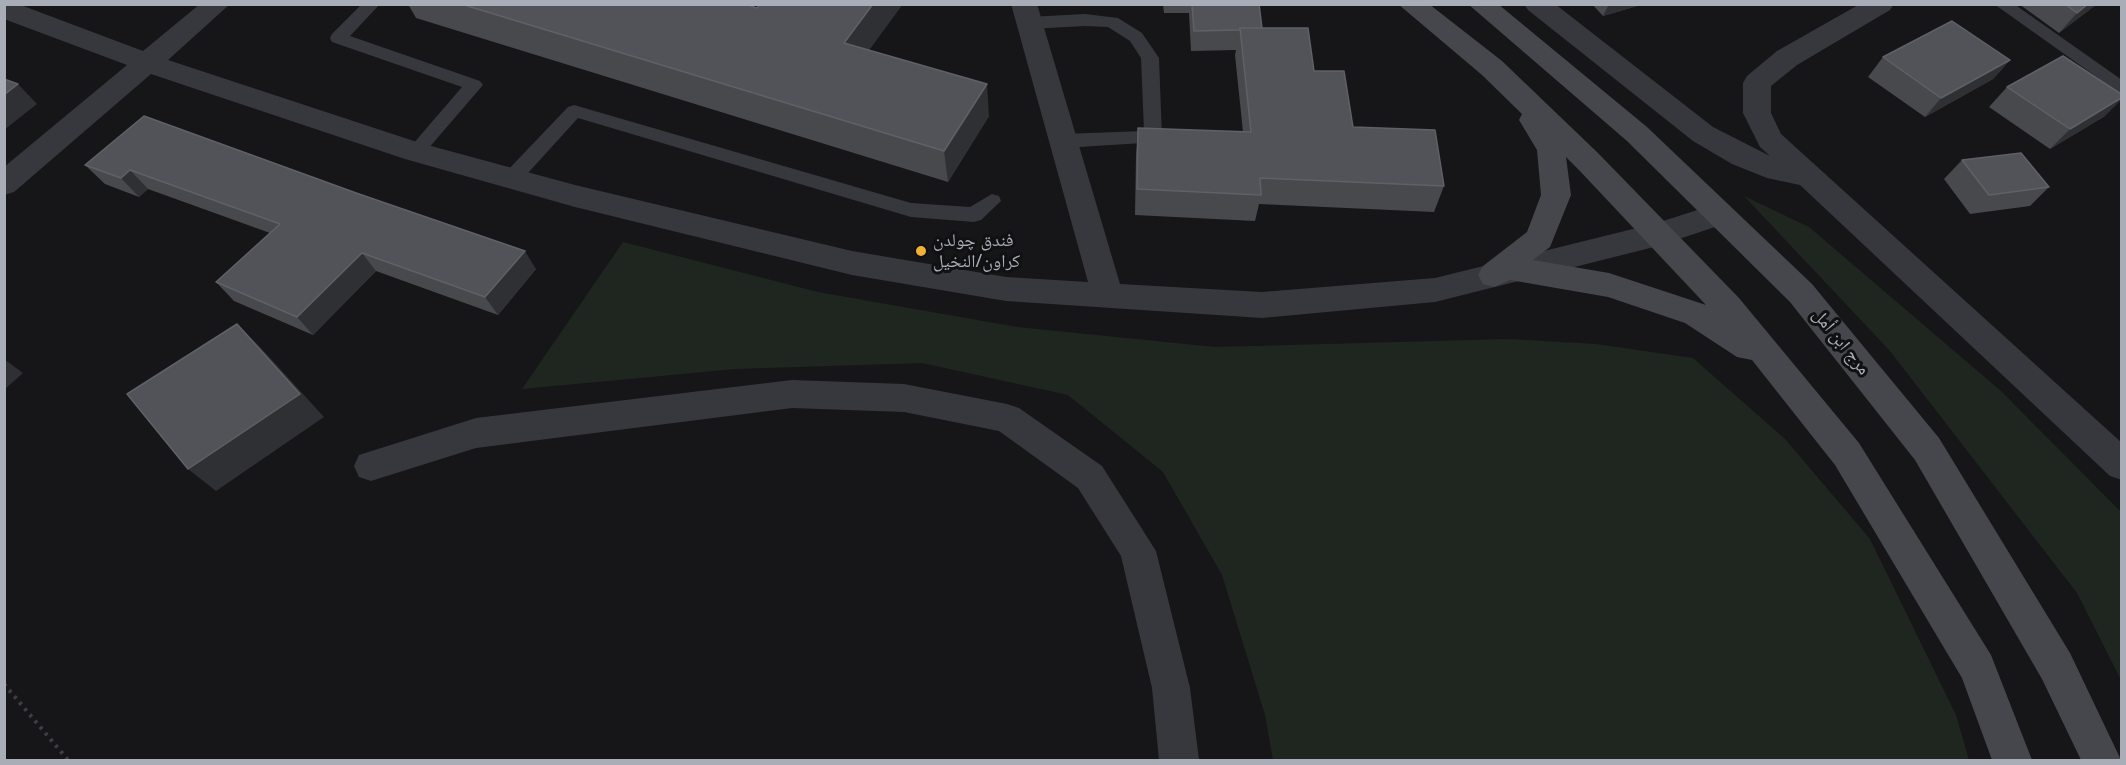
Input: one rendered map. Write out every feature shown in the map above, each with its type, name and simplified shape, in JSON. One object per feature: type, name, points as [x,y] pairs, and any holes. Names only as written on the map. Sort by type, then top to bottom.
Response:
[{"type":"street","points":[[4,184],[217,4]]},
{"type":"street","points":[[1411,4],[1492,68],[1658,234],[1728,308],[1847,454],[1977,668],[2012,760]]},
{"type":"street","name":"مرج ابن أمل","points":[[1481,4],[1637,134],[1801,293],[1927,449],[2056,666],[2101,760]]},
{"type":"street","points":[[1537,4],[1703,134],[1742,157],[1767,167],[1805,175]]},
{"type":"street","points":[[1881,4],[1787,58],[1757,83],[1757,113],[1770,140],[1805,175],[2121,465]]},
{"type":"street","points":[[4,9],[147,63],[415,152],[575,196],[852,263],[1006,289],[1262,305],[1435,290],[1658,234],[1719,214]]},
{"type":"street","points":[[1027,14],[1108,296]]},
{"type":"street","points":[[1506,272],[1539,238],[1556,195],[1551,150],[1517,93]]},
{"type":"street","points":[[1506,272],[1609,285],[1696,314],[1774,365]]},
{"type":"street","points":[[371,466],[476,433],[792,394],[904,398],[1007,418],[1090,477],[1138,551],[1171,688],[1179,760]]},
{"type":"lane","points":[[372,4],[338,38],[474,85],[415,152]]},
{"type":"lane","points":[[2002,4],[2121,89]]},
{"type":"lane","points":[[1027,14],[1112,22],[1136,37],[1149,58],[1153,137],[1064,141]]},
{"type":"lane","points":[[512,178],[574,111],[911,210],[974,215],[992,201]]},
{"type":"path","points":[[4,684],[68,760]]},
{"type":"shaded area","points":[[1744,196],[1809,227],[2001,391],[2121,512],[2121,680],[2077,593],[1890,351]]},
{"type":"shaded area","points":[[623,242],[818,292],[1017,327],[1215,347],[1509,339],[1596,344],[1693,358],[1785,439],[1870,539],[1956,715],[1969,760],[1273,760],[1265,715],[1222,575],[1163,472],[1068,395],[922,363],[736,369],[522,389]]},
{"type":"building","points":[[461,4],[745,4],[757,8],[760,4],[873,4],[844,43],[987,84],[944,151]]},
{"type":"building","points":[[1192,4],[1259,4],[1262,28],[1194,31]]},
{"type":"building","points":[[2065,4],[2088,4],[2077,13]]},
{"type":"building","points":[[1952,21],[2010,60],[1941,98],[1883,57]]},
{"type":"building","points":[[1240,28],[1308,28],[1314,71],[1344,71],[1353,127],[1435,130],[1444,186],[1260,178],[1261,195],[1137,189],[1138,128],[1251,132]]},
{"type":"building","points":[[2063,56],[2121,94],[2121,98],[2070,129],[2007,87]]},
{"type":"building","points":[[4,79],[18,84],[4,95]]},
{"type":"building","points":[[144,116],[525,251],[485,297],[362,253],[297,317],[216,282],[280,224],[130,170],[121,178],[85,165]]},
{"type":"building","points":[[2021,153],[2049,187],[1989,195],[1962,160]]},
{"type":"building","points":[[237,324],[300,394],[188,469],[127,394]]},
{"type":"place","name":"فندق چولدن كراون/النخيل","points":[[921,251]]}]
